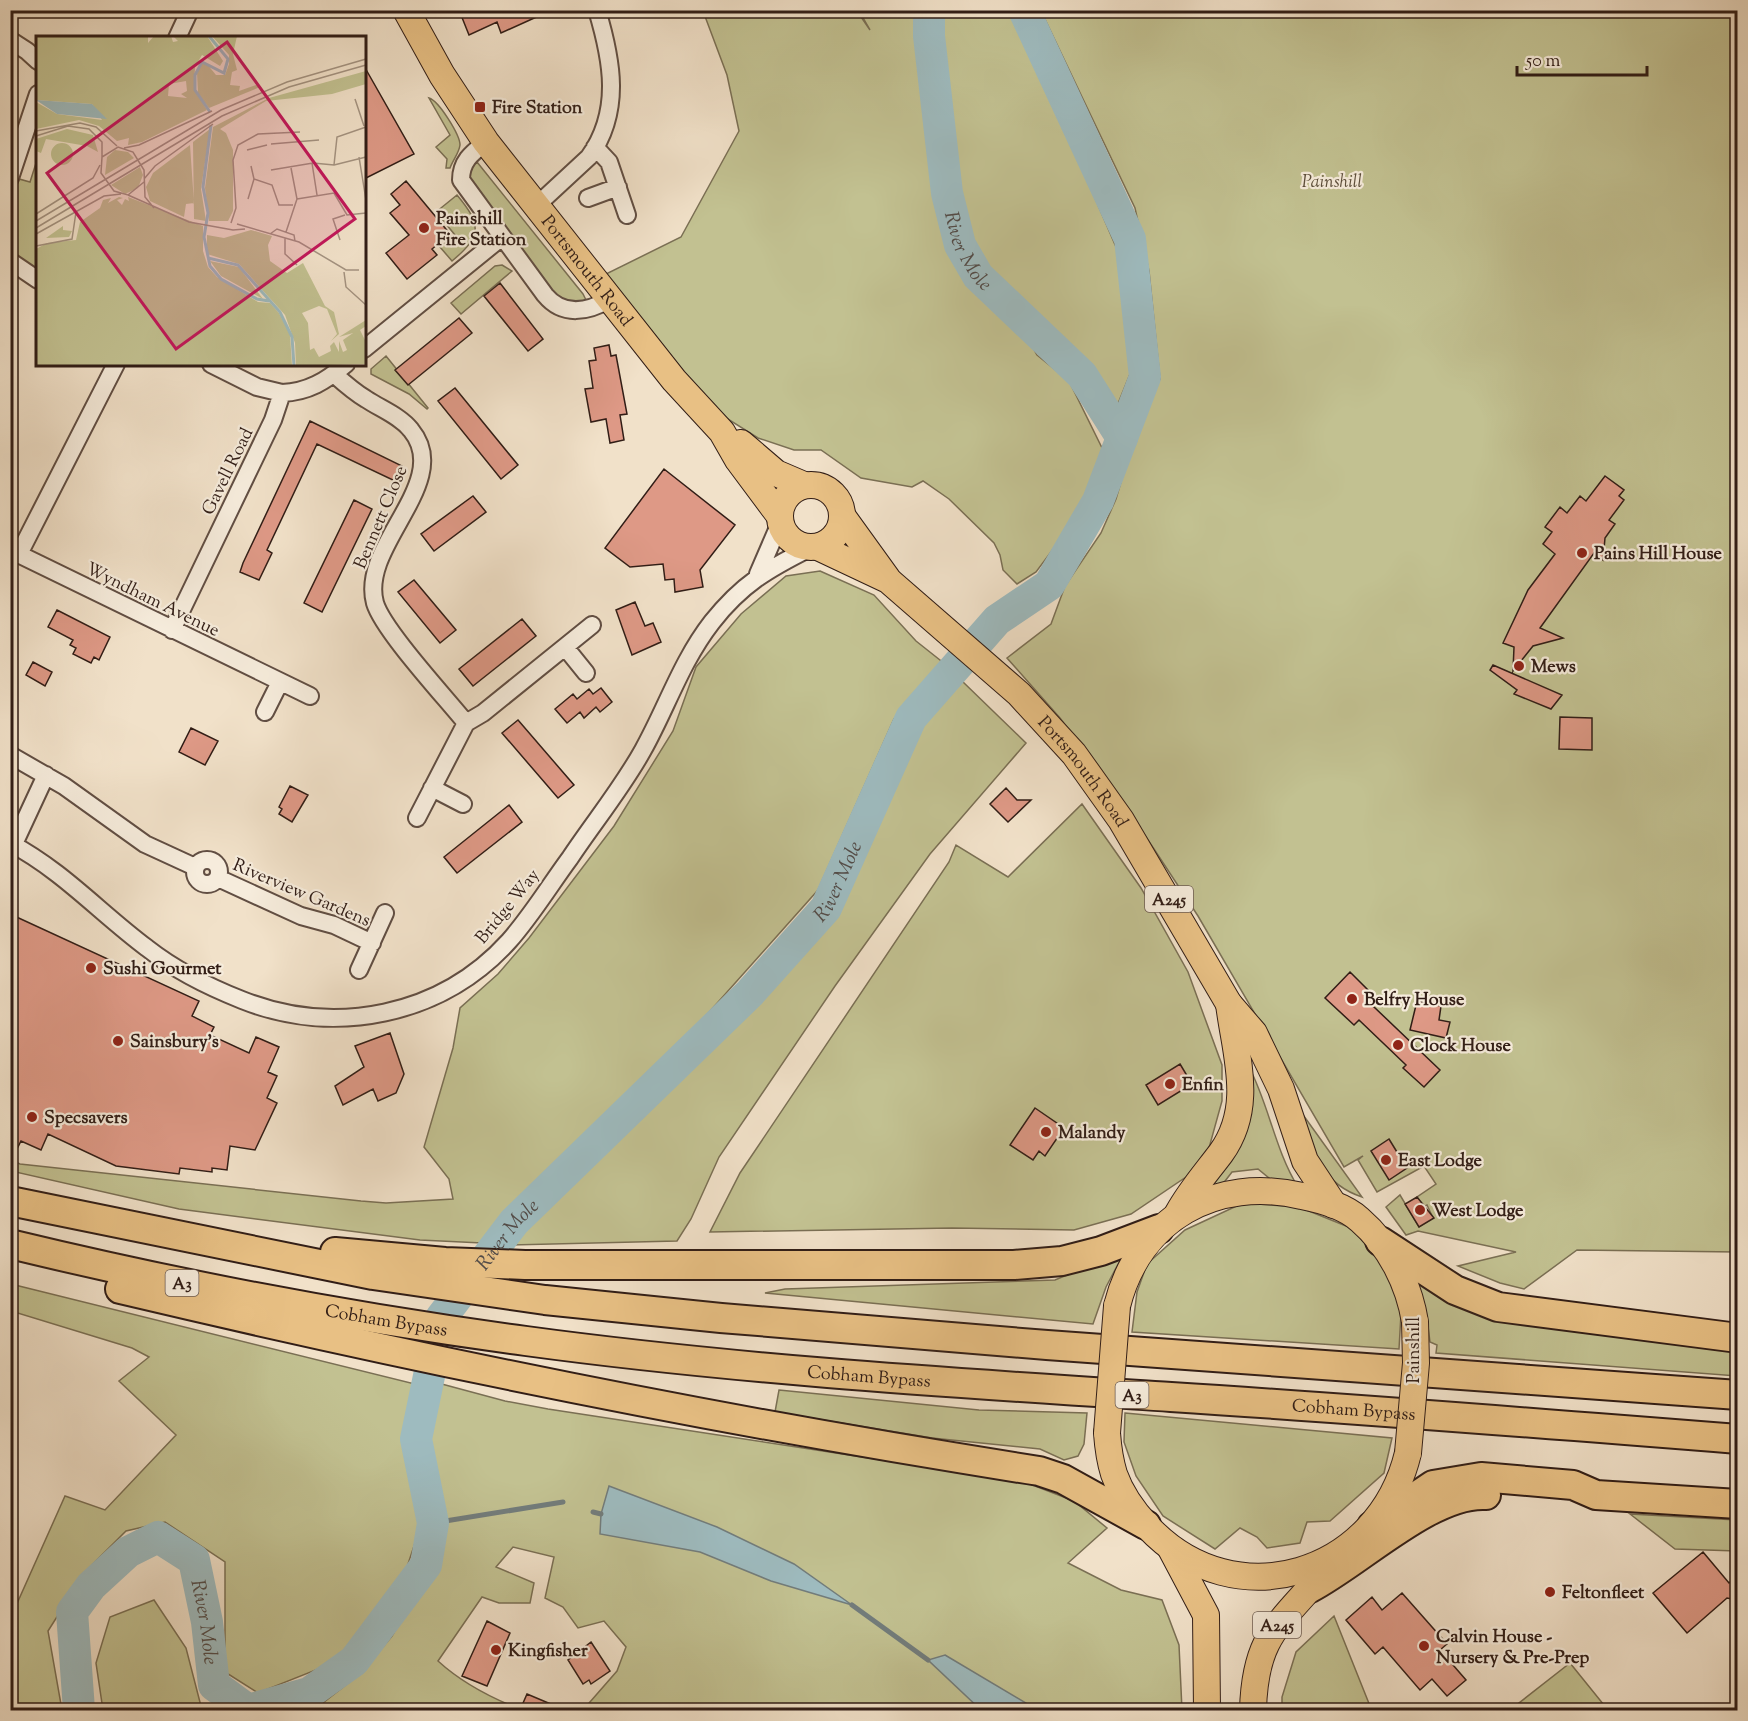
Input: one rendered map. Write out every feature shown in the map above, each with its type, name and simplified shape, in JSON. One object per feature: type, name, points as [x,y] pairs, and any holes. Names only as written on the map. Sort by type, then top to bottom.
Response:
[{"type":"highway","points":[[10,1201],[207,1243],[373,1265],[545,1300],[721,1318],[1047,1345],[1737,1395]]},
{"type":"highway","points":[[373,1265],[446,1262],[1035,1264],[1062,1261],[1101,1251],[1168,1221]]},
{"type":"highway","points":[[1380,1241],[1455,1290],[1498,1307],[1736,1337]]},
{"type":"highway","name":"Cobham Bypass","points":[[10,1244],[351,1328],[528,1342],[735,1364],[988,1386],[1344,1408],[1737,1439]]},
{"type":"highway","points":[[10,1251],[99,1284],[351,1328],[509,1376],[747,1422],[1040,1471],[1063,1479],[1146,1525]]},
{"type":"highway","points":[[1372,1526],[1420,1491],[1454,1480],[1481,1477],[1573,1485],[1596,1495]]},
{"type":"highway","points":[[1310,1588],[1342,1570],[1420,1514],[1454,1500],[1482,1494],[1549,1499],[1596,1495],[1737,1504]]},
{"type":"main road","name":"Portsmouth Road","points":[[406,10],[442,75],[486,142],[535,207],[674,380],[722,432],[738,460],[780,519]]},
{"type":"main road","name":"Portsmouth Road","points":[[722,432],[749,448],[776,472],[804,485]]},
{"type":"main road","points":[[804,485],[820,486],[834,494],[842,509],[843,517],[838,533],[826,544],[814,547],[794,543],[783,531],[780,519],[784,499],[796,488],[804,485]]},
{"type":"main road","name":"Portsmouth Road","points":[[843,517],[888,580],[1019,694],[1056,732],[1106,797],[1181,918],[1229,1004],[1254,1033],[1281,1089],[1305,1161],[1334,1205]]},
{"type":"main road","name":"Portsmouth Road","points":[[814,547],[888,580]]},
{"type":"main road","name":"Portsmouth Road","points":[[1168,1221],[1221,1152],[1237,1112],[1241,1070],[1229,1004]]},
{"type":"main road","name":"Painshill","points":[[1251,1190],[1283,1191],[1334,1205],[1360,1219],[1380,1241],[1398,1269],[1408,1292],[1415,1322],[1416,1363],[1408,1453],[1397,1488],[1372,1526],[1337,1557],[1289,1573],[1260,1576],[1216,1570],[1183,1557],[1171,1549],[1146,1525],[1122,1493],[1114,1474],[1107,1433],[1118,1306],[1136,1263],[1168,1221],[1211,1198],[1251,1190]]},
{"type":"main road","points":[[1171,1549],[1206,1615],[1208,1710]]},
{"type":"main road","name":"A245","points":[[1253,1710],[1257,1665],[1265,1645],[1285,1614],[1337,1557]]},
{"type":"street","points":[[178,36],[190,10]]},
{"type":"street","points":[[535,207],[581,165],[595,147],[607,118],[612,86],[609,55],[597,10]]},
{"type":"street","points":[[10,40],[36,59]]},
{"type":"street","points":[[10,178],[36,100]]},
{"type":"street","points":[[486,142],[466,159],[461,169],[461,180],[545,295],[558,307],[589,309],[610,299]]},
{"type":"street","points":[[595,147],[609,162],[627,215]]},
{"type":"street","points":[[588,198],[618,187]]},
{"type":"street","points":[[366,347],[502,237]]},
{"type":"street","points":[[10,261],[36,279]]},
{"type":"street","points":[[15,552],[115,366]]},
{"type":"street","points":[[215,366],[257,387],[282,393],[309,388],[340,369]]},
{"type":"street","name":"Bennett Close","points":[[340,369],[355,392],[405,423],[418,440],[423,469],[375,570],[375,604],[390,629],[465,723]]},
{"type":"street","name":"Gavell Road","points":[[172,630],[273,420],[282,393]]},
{"type":"street","name":"Bridge Way","points":[[758,574],[780,519]]},
{"type":"street","name":"Bridge Way","points":[[12,843],[60,873],[128,933],[163,960],[203,983],[243,1000],[294,1016],[340,1019],[385,1013],[424,1002],[477,970],[524,923],[635,764],[676,680],[696,645],[722,610],[758,574],[814,547]]},
{"type":"street","name":"Wyndham Avenue","points":[[15,552],[310,696]]},
{"type":"street","points":[[417,818],[465,723],[483,713],[592,625]]},
{"type":"street","points":[[565,647],[586,673]]},
{"type":"street","points":[[265,711],[280,682]]},
{"type":"street","name":"Riverview Gardens","points":[[10,755],[46,775],[133,837],[195,867],[196,879],[203,884],[212,884],[218,878],[301,916],[334,925],[372,943]]},
{"type":"street","points":[[12,843],[46,775]]},
{"type":"street","points":[[432,788],[463,804]]},
{"type":"street","name":"Riverview Gardens","points":[[359,970],[385,913]]},
{"type":"green space","points":[[703,11],[857,11],[870,30],[859,11],[922,11],[929,142],[951,252],[959,270],[1023,330],[1037,355],[1069,381],[1104,452],[1105,460],[1075,520],[1036,572],[1017,584],[1003,570],[1000,555],[994,543],[949,499],[923,481],[912,487],[861,478],[821,450],[794,450],[758,438],[715,411],[606,274],[681,237],[739,131],[727,75]]},
{"type":"green space","points":[[939,11],[1015,11],[1119,254],[1130,374],[1117,406],[1071,345],[1025,309],[986,271],[967,233],[941,86]]},
{"type":"green space","points":[[1041,11],[1737,11],[1737,1252],[1577,1250],[1524,1289],[1500,1283],[1458,1266],[1516,1252],[1418,1231],[1406,1235],[1386,1207],[1400,1195],[1419,1227],[1433,1218],[1427,1205],[1423,1207],[1417,1197],[1436,1184],[1424,1166],[1377,1192],[1358,1160],[1363,1156],[1344,1167],[1198,916],[1154,849],[1114,789],[1060,718],[1007,658],[1051,624],[1065,586],[1101,533],[1116,499],[1133,441],[1160,379],[1149,271],[1135,208]]},
{"type":"green space","points":[[429,98],[443,112],[459,140],[460,145],[450,168],[446,168],[447,159],[436,147],[450,135]]},
{"type":"green space","points":[[477,162],[583,294],[586,300],[583,303],[558,300],[469,180],[467,171]]},
{"type":"green space","points":[[36,163],[36,271],[13,253],[8,233],[12,204],[19,179],[30,182]]},
{"type":"green space","points":[[457,195],[471,214],[475,230],[469,244],[452,261],[440,247],[455,235],[436,212]]},
{"type":"green space","points":[[502,265],[512,271],[461,314],[451,303],[495,266]]},
{"type":"green space","points":[[386,356],[427,409],[409,394],[371,374],[371,369]]},
{"type":"green space","points":[[820,571],[874,595],[916,641],[945,664],[894,719],[818,890],[703,1019],[519,1201],[482,1243],[420,1240],[179,1209],[11,1171],[11,1160],[20,1164],[361,1201],[386,1203],[453,1199],[449,1179],[424,1147],[453,1048],[460,1008],[498,974],[529,938],[614,826],[673,731],[696,667],[741,614],[786,576]]},
{"type":"green space","points":[[962,681],[1026,743],[930,854],[835,986],[719,1157],[691,1219],[677,1241],[511,1245],[525,1227],[785,975],[841,905],[921,726]]},
{"type":"green space","points":[[1082,804],[1141,888],[1188,972],[1222,1065],[1222,1101],[1209,1148],[1186,1177],[1131,1214],[1074,1230],[952,1228],[710,1232],[740,1173],[949,862],[956,845],[1008,877]]},
{"type":"green space","points":[[1249,1067],[1283,1158],[1298,1187],[1275,1183],[1258,1169],[1232,1172],[1222,1185],[1204,1189]]},
{"type":"green space","points":[[1301,1112],[1362,1197],[1348,1191],[1327,1174],[1314,1152]]},
{"type":"green space","points":[[1243,1203],[1299,1207],[1351,1228],[1382,1261],[1402,1296],[1399,1349],[1132,1332],[1137,1292],[1147,1264],[1185,1230]]},
{"type":"green space","points":[[1125,1251],[1106,1287],[1093,1324],[765,1293],[785,1289],[1055,1280]]},
{"type":"green space","points":[[1414,1274],[1444,1300],[1499,1320],[1737,1349],[1737,1376],[1436,1353],[1437,1345],[1430,1342],[1426,1311]]},
{"type":"green space","points":[[11,1284],[419,1385],[410,1424],[410,1464],[421,1525],[404,1576],[336,1662],[258,1693],[225,1672],[225,1562],[165,1522],[126,1531],[86,1571],[48,1631],[62,1710],[11,1710],[11,1617],[65,1496],[105,1510],[176,1435],[119,1381],[149,1357],[132,1348],[11,1311]]},
{"type":"green space","points":[[438,1383],[505,1401],[548,1409],[895,1462],[1004,1474],[1074,1501],[1107,1528],[1068,1563],[1121,1590],[1162,1600],[1179,1645],[1182,1710],[583,1710],[617,1671],[626,1647],[604,1621],[578,1628],[563,1607],[545,1598],[554,1557],[513,1547],[496,1567],[534,1583],[530,1603],[499,1603],[482,1597],[438,1661],[477,1689],[522,1710],[314,1710],[361,1673],[392,1636],[425,1577],[442,1525],[443,1506],[424,1441]]},
{"type":"green space","points":[[779,1390],[979,1410],[1087,1413],[1084,1444],[1078,1456],[1064,1460],[1040,1449],[932,1438],[775,1412]]},
{"type":"green space","points":[[1125,1413],[1392,1438],[1384,1473],[1330,1521],[1307,1522],[1300,1543],[1267,1548],[1257,1537],[1240,1528],[1215,1549],[1163,1516],[1136,1476],[1124,1442]]},
{"type":"green space","points":[[1630,1514],[1737,1520],[1737,1551],[1675,1549]]},
{"type":"green space","points":[[154,1600],[186,1648],[202,1710],[103,1710],[96,1663],[110,1617]]},
{"type":"green space","points":[[1334,1616],[1370,1706],[1378,1710],[1282,1710],[1282,1697],[1296,1652]]},
{"type":"green space","points":[[1570,1663],[1608,1710],[1510,1710]]},
{"type":"water","points":[[609,1486],[717,1527],[794,1564],[852,1605],[771,1581],[700,1552],[600,1534],[601,1514]]},
{"type":"water","points":[[945,1655],[1026,1703],[1032,1710],[981,1710],[928,1660]]},
{"type":"building","points":[[459,10],[552,10],[501,33],[497,22],[469,35]]},
{"type":"building","points":[[366,70],[414,154],[366,178]]},
{"type":"building","name":"Painshill Fire Station","points":[[406,181],[450,234],[432,249],[437,255],[407,279],[386,253],[409,235],[390,213],[400,205],[391,194]]},
{"type":"building","points":[[500,283],[543,339],[528,351],[484,296]]},
{"type":"building","points":[[459,318],[472,333],[408,385],[395,370]]},
{"type":"building","points":[[609,345],[611,356],[616,355],[627,414],[620,415],[624,440],[610,443],[606,419],[591,422],[585,389],[593,388],[589,361],[596,360],[594,348]]},
{"type":"building","points":[[455,388],[518,465],[501,479],[438,401]]},
{"type":"building","points":[[310,421],[402,466],[395,481],[317,444],[267,550],[272,553],[259,580],[240,572]]},
{"type":"building","points":[[664,469],[735,525],[700,570],[703,587],[675,592],[674,579],[665,580],[663,564],[630,567],[605,548]]},
{"type":"building","name":"Pains Hill House","points":[[1605,476],[1624,490],[1619,496],[1624,500],[1609,520],[1615,524],[1605,538],[1603,560],[1594,553],[1540,628],[1563,638],[1533,646],[1513,671],[1514,647],[1503,643],[1528,590],[1555,554],[1543,544],[1552,532],[1545,527],[1560,507],[1567,513],[1580,496],[1586,501]]},
{"type":"building","points":[[473,496],[486,512],[434,551],[421,534]]},
{"type":"building","points":[[354,500],[372,509],[322,612],[304,603]]},
{"type":"building","points":[[414,580],[456,630],[440,643],[398,592]]},
{"type":"building","points":[[635,602],[645,626],[653,623],[661,642],[632,655],[616,610]]},
{"type":"building","points":[[57,610],[110,637],[99,660],[94,657],[91,663],[73,654],[76,648],[70,645],[73,640],[48,627]]},
{"type":"building","points":[[522,619],[536,636],[473,686],[459,669]]},
{"type":"building","points":[[33,662],[52,672],[45,686],[26,675]]},
{"type":"building","points":[[1493,665],[1562,695],[1551,709],[1514,694],[1517,690],[1490,670]]},
{"type":"building","points":[[601,688],[612,702],[600,712],[596,707],[584,718],[580,712],[567,723],[555,709],[573,694],[577,699],[589,689],[593,694]]},
{"type":"building","points":[[1560,717],[1592,718],[1592,750],[1559,749]]},
{"type":"building","points":[[518,720],[574,785],[558,798],[502,733]]},
{"type":"building","points":[[191,728],[218,741],[205,765],[179,752]]},
{"type":"building","points":[[290,786],[308,795],[292,822],[279,814],[282,809],[279,807]]},
{"type":"building","points":[[1006,788],[1017,800],[1031,800],[1008,822],[990,804]]},
{"type":"building","points":[[509,805],[522,822],[457,873],[444,857]]},
{"type":"building","name":"Sainsbury's","points":[[10,914],[199,1001],[192,1016],[214,1027],[210,1035],[249,1053],[256,1037],[279,1047],[268,1072],[277,1076],[267,1098],[277,1103],[255,1150],[230,1146],[227,1170],[212,1168],[212,1172],[180,1168],[179,1174],[116,1166],[48,1134],[41,1150],[21,1141],[10,1163]]},
{"type":"building","points":[[1350,972],[1379,1001],[1373,1006],[1440,1070],[1424,1087],[1403,1068],[1406,1065],[1359,1020],[1354,1025],[1325,998]]},
{"type":"building","points":[[1417,1001],[1441,1006],[1439,1020],[1450,1022],[1446,1038],[1410,1030]]},
{"type":"building","points":[[390,1033],[404,1074],[396,1093],[378,1101],[373,1089],[343,1105],[335,1086],[364,1067],[355,1046]]},
{"type":"building","name":"Enfin","points":[[1180,1064],[1192,1084],[1158,1105],[1146,1085]]},
{"type":"building","name":"Malandy","points":[[1035,1108],[1064,1128],[1045,1156],[1039,1151],[1033,1160],[1010,1145]]},
{"type":"building","name":"East Lodge","points":[[1389,1139],[1400,1157],[1409,1159],[1407,1168],[1389,1180],[1371,1151]]},
{"type":"building","name":"West Lodge","points":[[1417,1197],[1434,1218],[1419,1227],[1405,1204]]},
{"type":"building","points":[[1703,1552],[1729,1583],[1737,1576],[1737,1600],[1727,1598],[1687,1633],[1653,1593]]},
{"type":"building","name":"Calvin House - Nursery & Pre-Prep","points":[[1402,1593],[1447,1644],[1440,1650],[1466,1680],[1447,1696],[1432,1679],[1420,1690],[1383,1647],[1375,1654],[1346,1620],[1372,1597],[1382,1610]]},
{"type":"building","name":"Kingfisher","points":[[487,1621],[510,1633],[487,1686],[462,1676]]},
{"type":"building","points":[[591,1642],[610,1671],[591,1684],[589,1680],[583,1684],[568,1660]]},
{"type":"building","points":[[527,1694],[565,1710],[520,1710]]},
{"type":"waterway","name":"River Mole","points":[[929,10],[929,36],[947,193],[960,245],[978,276],[1082,375],[1122,438]]},
{"type":"waterway","name":"River Mole","points":[[79,1710],[72,1612],[91,1586],[128,1552],[158,1537],[194,1560],[207,1622],[214,1685],[248,1710],[309,1693],[354,1661],[426,1565],[433,1523],[416,1439],[441,1318],[514,1222],[750,993],[826,908],[911,718],[997,620],[1049,585],[1098,501],[1145,377],[1130,239],[1024,10]]},
{"type":"waterway","points":[[433,1523],[563,1502]]},
{"type":"waterway","points":[[593,1512],[601,1514]]},
{"type":"waterway","points":[[852,1605],[928,1660]]},
{"type":"place","name":"Fire Station","points":[[480,107]]},
{"type":"place","name":"Painshill Fire Station","points":[[424,228]]},
{"type":"place","name":"Pains Hill House","points":[[1582,553]]},
{"type":"place","name":"Mews","points":[[1519,666]]},
{"type":"place","name":"Sushi Gourmet","points":[[91,968]]},
{"type":"place","name":"Belfry House","points":[[1352,999]]},
{"type":"place","name":"Sainsbury's","points":[[118,1041]]},
{"type":"place","name":"Clock House","points":[[1398,1045]]},
{"type":"place","name":"Enfin","points":[[1170,1084]]},
{"type":"place","name":"Specsavers","points":[[32,1117]]},
{"type":"place","name":"Malandy","points":[[1046,1132]]},
{"type":"place","name":"East Lodge","points":[[1386,1160]]},
{"type":"place","name":"West Lodge","points":[[1420,1210]]},
{"type":"place","name":"Feltonfleet","points":[[1550,1592]]},
{"type":"place","name":"Calvin House - Nursery & Pre-Prep","points":[[1424,1646]]},
{"type":"place","name":"Kingfisher","points":[[496,1650]]}]
